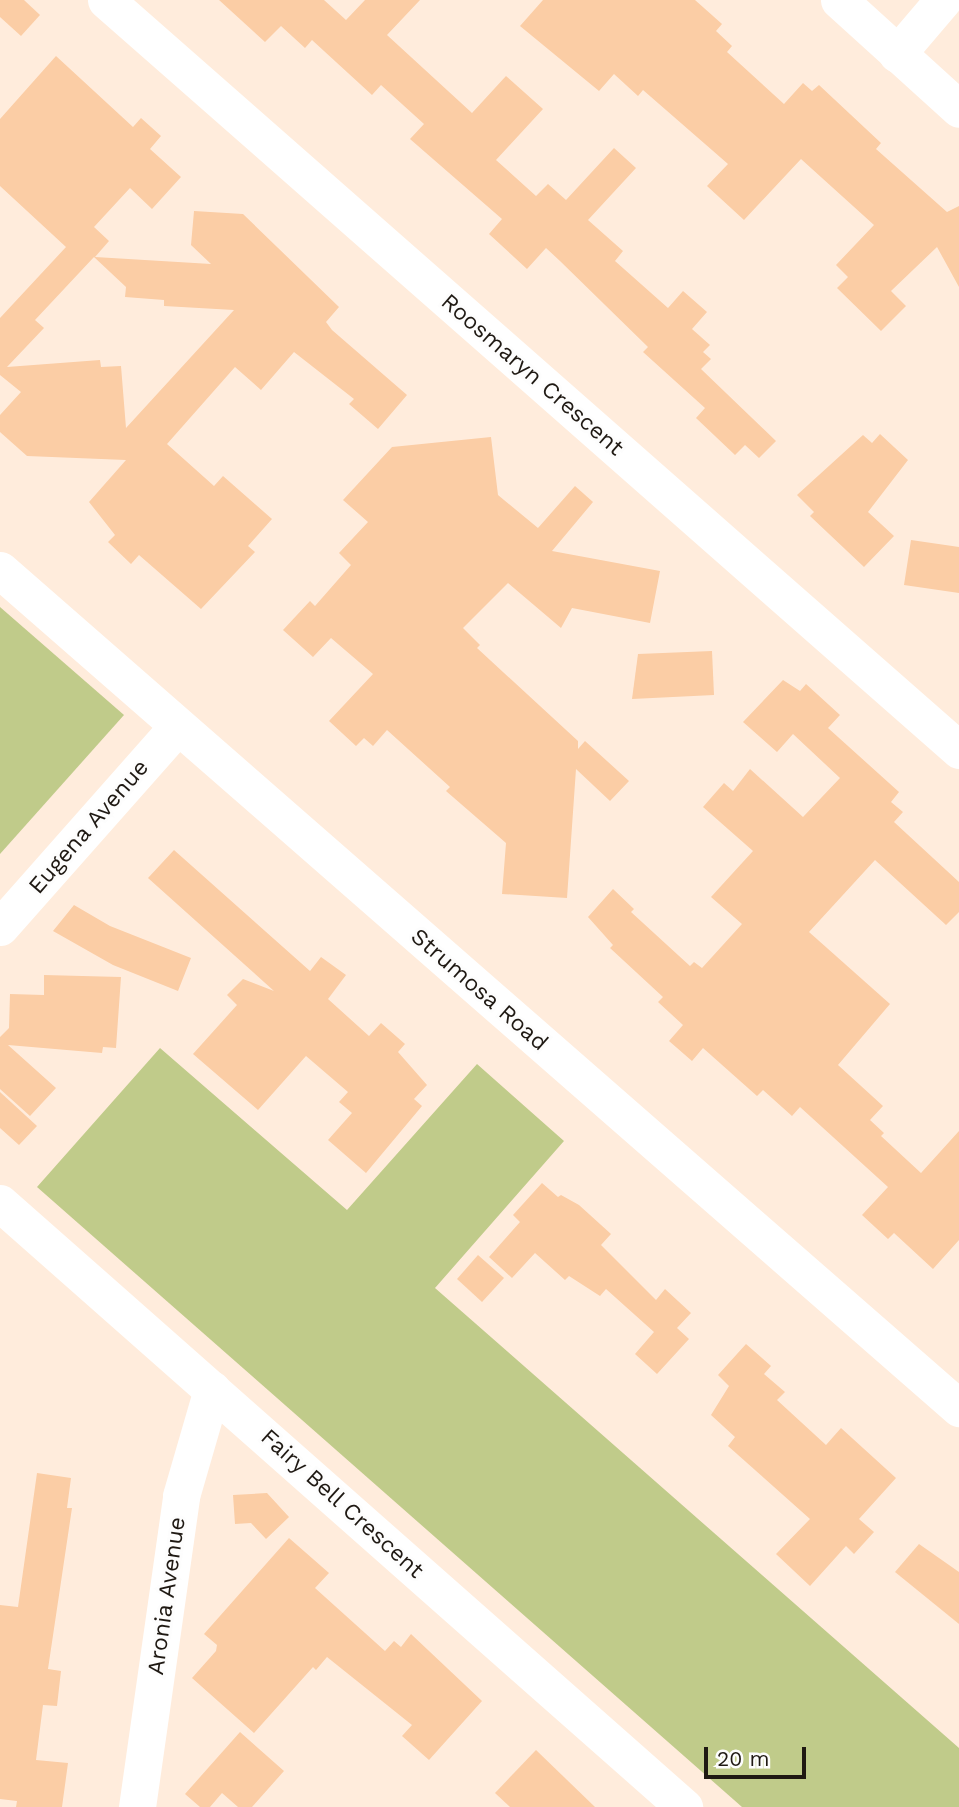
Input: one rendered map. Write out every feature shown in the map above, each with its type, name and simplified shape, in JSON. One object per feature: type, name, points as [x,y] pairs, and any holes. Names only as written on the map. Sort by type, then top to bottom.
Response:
[{"type":"street","name":"Roosmaryn Crescent","points":[[106,0],[959,750]]},
{"type":"street","points":[[839,0],[959,109]]},
{"type":"street","points":[[897,54],[943,0]]},
{"type":"street","name":"Strumosa Road","points":[[0,570],[959,1408]]},
{"type":"street","name":"Eugena Avenue","points":[[0,927],[177,727]]},
{"type":"street","name":"Fairy Bell Crescent","points":[[0,1203],[684,1807]]},
{"type":"street","name":"Aronia Avenue","points":[[137,1807],[181,1496],[212,1389]]},
{"type":"green space","points":[[0,607],[124,715],[0,854]]},
{"type":"green space","points":[[160,1048],[347,1210],[477,1064],[564,1141],[435,1288],[959,1748],[959,1807],[742,1807],[37,1187]]},
{"type":"building","points":[[0,0],[24,0],[40,15],[21,36],[0,17]]},
{"type":"building","points":[[219,0],[324,0],[346,20],[365,0],[420,0],[387,35],[472,113],[506,76],[543,109],[496,160],[536,196],[548,184],[566,200],[614,148],[636,168],[588,220],[623,251],[615,261],[668,308],[683,291],[707,312],[692,329],[710,345],[703,352],[711,359],[701,369],[776,441],[759,458],[745,445],[735,455],[696,418],[705,408],[643,352],[648,347],[546,248],[527,269],[489,234],[502,219],[410,139],[424,124],[381,85],[372,95],[312,40],[305,48],[281,26],[265,42]]},
{"type":"building","points":[[543,0],[695,0],[722,24],[716,31],[732,46],[727,52],[784,104],[803,83],[812,91],[819,85],[881,143],[876,149],[947,212],[959,206],[959,287],[937,247],[891,291],[906,306],[881,331],[837,288],[848,277],[836,265],[874,225],[801,159],[744,220],[707,186],[728,164],[643,90],[638,96],[614,74],[599,91],[520,26]]},
{"type":"building","points":[[56,56],[133,127],[141,118],[161,136],[150,149],[181,177],[152,209],[130,188],[94,227],[109,241],[95,257],[211,264],[191,245],[194,211],[243,214],[339,307],[326,322],[332,330],[407,395],[378,429],[349,404],[354,399],[294,352],[261,390],[235,367],[167,444],[214,486],[223,476],[272,519],[248,546],[255,552],[201,609],[139,555],[131,564],[108,542],[115,535],[89,502],[126,460],[27,456],[0,432],[0,415],[21,392],[0,375],[0,318],[66,247],[0,186],[0,119]],"holes":[[[94,257],[126,287],[125,297],[164,300],[164,306],[234,310],[126,428],[121,366],[101,367],[100,360],[7,367],[44,328],[35,320]]]},
{"type":"building","points":[[880,434],[908,460],[868,512],[894,536],[864,567],[810,516],[814,512],[797,495],[863,435],[872,443]]},
{"type":"building","points":[[491,437],[498,495],[538,528],[575,486],[593,502],[552,551],[660,571],[650,623],[572,608],[561,628],[508,583],[463,628],[480,645],[477,648],[578,741],[578,749],[585,741],[629,781],[610,801],[576,769],[567,898],[502,894],[506,843],[446,791],[450,787],[387,730],[373,746],[364,738],[356,746],[329,721],[373,674],[331,638],[313,657],[283,630],[310,601],[315,606],[351,565],[339,553],[368,522],[343,500],[392,447]]},
{"type":"building","points":[[911,540],[959,547],[959,593],[904,585]]},
{"type":"building","points":[[712,651],[714,695],[632,699],[638,654]]},
{"type":"building","points":[[783,680],[800,691],[806,684],[840,715],[828,728],[899,792],[891,802],[903,812],[894,822],[959,882],[959,912],[946,925],[875,860],[809,932],[890,1004],[838,1065],[883,1106],[870,1120],[884,1133],[881,1136],[921,1173],[959,1131],[959,1240],[933,1269],[894,1233],[888,1239],[862,1215],[888,1187],[800,1107],[792,1116],[763,1090],[757,1096],[703,1048],[692,1061],[669,1041],[683,1025],[658,1002],[663,997],[610,948],[613,945],[588,917],[613,889],[634,909],[631,912],[690,966],[694,962],[702,968],[742,924],[711,897],[753,851],[703,807],[724,783],[733,791],[750,769],[803,817],[840,778],[793,734],[777,752],[743,722]]},
{"type":"building","points":[[174,850],[310,971],[321,957],[346,975],[328,999],[369,1036],[381,1023],[405,1044],[398,1052],[427,1085],[414,1099],[422,1106],[366,1173],[328,1140],[352,1113],[339,1102],[348,1092],[306,1056],[258,1110],[193,1054],[237,1005],[227,995],[243,979],[274,991],[148,878]]},
{"type":"building","points":[[74,905],[110,926],[191,958],[178,991],[113,965],[53,931]]},
{"type":"building","points":[[44,975],[121,977],[116,1048],[103,1047],[102,1053],[8,1045],[56,1088],[30,1116],[0,1089],[0,1037],[9,1028],[10,994],[44,995]]},
{"type":"building","points":[[0,1092],[37,1126],[19,1145],[0,1128]]},
{"type":"building","points":[[542,1183],[558,1197],[561,1195],[579,1205],[611,1234],[601,1245],[656,1300],[665,1289],[691,1313],[677,1328],[689,1339],[657,1374],[635,1354],[654,1332],[606,1289],[600,1296],[569,1276],[565,1280],[535,1253],[512,1278],[489,1257],[520,1222],[513,1215]]},
{"type":"building","points":[[478,1255],[504,1278],[482,1302],[457,1279]]},
{"type":"building","points":[[746,1344],[771,1366],[764,1374],[785,1392],[777,1400],[826,1445],[841,1428],[896,1478],[859,1519],[874,1532],[854,1554],[846,1546],[810,1586],[776,1554],[810,1519],[728,1446],[735,1437],[711,1415],[729,1386],[718,1375]]},
{"type":"building","points":[[37,1473],[71,1478],[67,1508],[72,1508],[48,1669],[61,1671],[57,1706],[43,1705],[36,1760],[68,1763],[62,1807],[16,1807],[17,1801],[0,1799],[0,1605],[18,1607]]},
{"type":"building","points":[[267,1493],[289,1517],[266,1539],[251,1523],[235,1524],[233,1495]]},
{"type":"building","points":[[289,1538],[329,1573],[315,1588],[385,1651],[394,1641],[401,1647],[411,1634],[482,1701],[429,1760],[402,1736],[412,1725],[327,1657],[316,1670],[313,1667],[254,1733],[192,1678],[216,1651],[217,1645],[204,1634]]},
{"type":"building","points":[[919,1544],[959,1572],[959,1624],[895,1572]]},
{"type":"building","points":[[240,1732],[284,1771],[252,1807],[238,1807],[222,1793],[210,1807],[200,1807],[185,1794]]},
{"type":"building","points":[[536,1750],[595,1807],[510,1807],[495,1793]]}]
